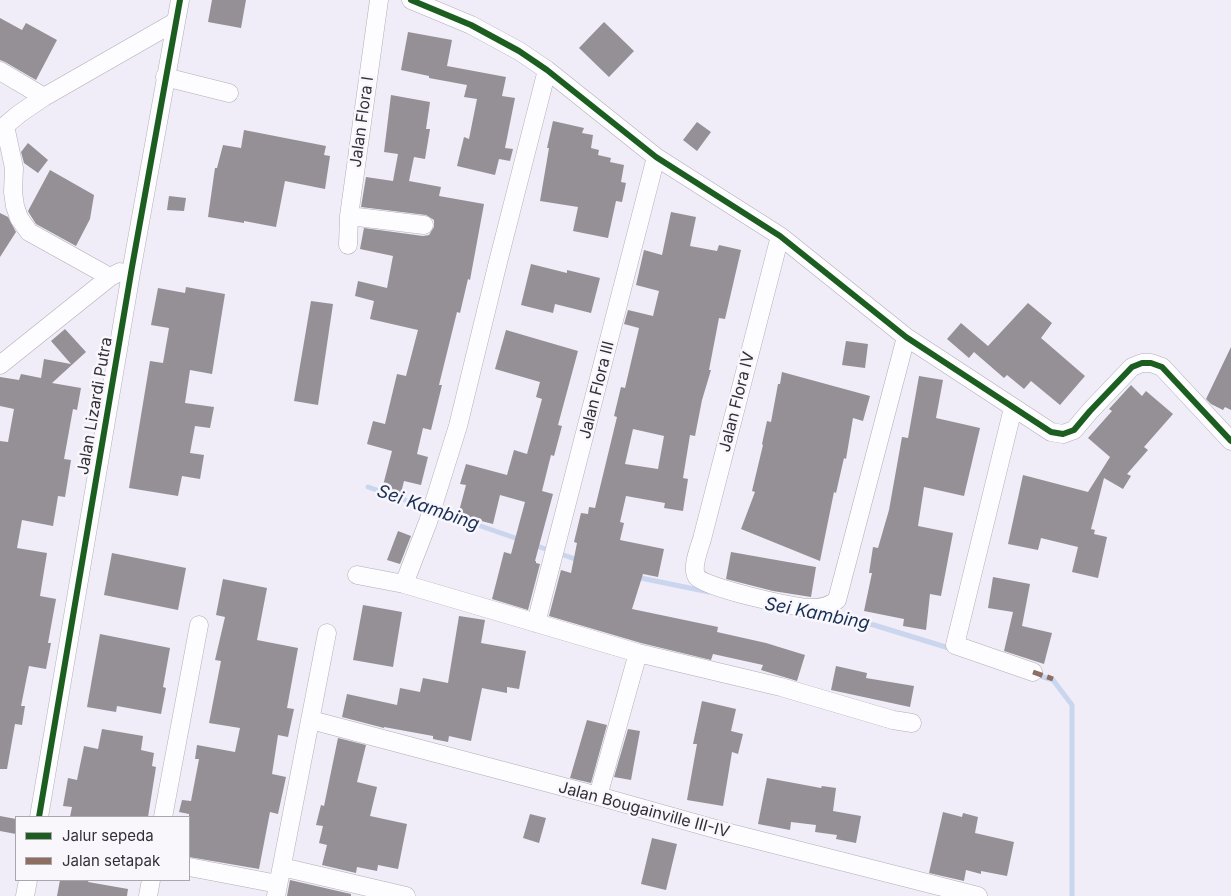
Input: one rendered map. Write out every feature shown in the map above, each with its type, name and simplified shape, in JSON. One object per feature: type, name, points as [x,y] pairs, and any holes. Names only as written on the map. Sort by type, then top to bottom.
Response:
[{"type":"street","name":"Jalan Lizardi Putra","points":[[39,816],[132,267],[180,0]]},
{"type":"street","name":"Jalan Flora I","points":[[348,245],[349,216],[379,0]]},
{"type":"street","points":[[411,0],[471,25],[519,51],[547,70],[656,157],[780,236],[906,337],[1051,432],[1063,434],[1074,430],[1132,367],[1142,363],[1151,363],[1162,366],[1231,441]]},
{"type":"street","points":[[110,277],[29,232],[15,206],[13,192],[14,168],[3,128],[19,114],[40,100],[175,22]]},
{"type":"street","points":[[404,584],[428,522],[458,426],[547,70]]},
{"type":"street","points":[[0,71],[40,100]]},
{"type":"street","points":[[165,77],[229,93]]},
{"type":"street","name":"Jalan Flora III","points":[[536,623],[656,157]]},
{"type":"street","points":[[349,216],[424,225]]},
{"type":"street","name":"Jalan Flora IV","points":[[780,236],[695,568],[699,579],[707,584],[736,593],[812,608],[829,606],[837,600],[906,337]]},
{"type":"street","points":[[0,365],[110,277],[132,267]]},
{"type":"street","points":[[1013,408],[956,645],[1033,672]]},
{"type":"street","points":[[357,574],[404,584],[638,653],[717,673],[751,679],[893,720],[912,723]]},
{"type":"street","points":[[163,816],[199,626]]},
{"type":"street","points":[[279,883],[327,633]]},
{"type":"street","points":[[598,796],[638,653]]},
{"type":"street","name":"Jalan Bougainville III-IV","points":[[311,720],[726,832],[978,896]]},
{"type":"street","points":[[190,867],[279,883],[406,896]]},
{"type":"street","points":[[25,896],[28,881]]},
{"type":"street","points":[[148,896],[152,881]]},
{"type":"building","points":[[212,0],[246,0],[241,28],[208,22]]},
{"type":"building","points":[[0,18],[22,30],[26,23],[57,40],[36,80],[0,60]]},
{"type":"building","points":[[604,22],[634,51],[609,77],[579,48]]},
{"type":"building","points":[[408,32],[452,40],[447,66],[506,77],[502,96],[515,98],[505,148],[513,149],[510,161],[499,159],[495,175],[457,166],[464,137],[469,139],[477,99],[464,97],[467,85],[429,78],[429,76],[401,70]]},
{"type":"building","points":[[391,95],[430,102],[426,129],[430,129],[425,159],[414,157],[409,181],[441,187],[439,196],[484,204],[470,280],[468,279],[460,313],[457,312],[439,385],[442,385],[431,430],[423,428],[417,454],[428,457],[421,485],[404,481],[401,493],[382,489],[392,451],[367,444],[373,421],[385,424],[397,374],[406,376],[418,330],[370,319],[374,301],[355,296],[358,281],[387,288],[393,256],[360,249],[364,228],[423,236],[429,235],[434,227],[434,220],[426,215],[361,207],[366,177],[393,181],[398,154],[384,152]]},
{"type":"building","points":[[553,121],[584,128],[582,133],[593,135],[591,148],[599,150],[598,155],[611,158],[610,162],[624,165],[621,182],[626,183],[622,202],[616,201],[608,238],[573,231],[578,207],[540,201],[549,148],[547,148]]},
{"type":"building","points":[[697,122],[711,132],[697,151],[683,140]]},
{"type":"building","points":[[244,130],[326,146],[324,155],[330,156],[325,189],[285,181],[276,227],[208,217],[215,168],[217,168],[223,145],[241,148]]},
{"type":"building","points":[[28,143],[48,160],[38,173],[24,163],[21,152]]},
{"type":"building","points":[[50,170],[94,195],[90,219],[76,246],[36,224],[28,211]]},
{"type":"building","points":[[169,196],[186,198],[184,211],[167,210]]},
{"type":"building","points":[[671,212],[696,217],[690,246],[717,251],[719,245],[741,250],[725,319],[719,318],[709,370],[711,370],[702,400],[695,436],[690,435],[683,478],[688,479],[683,511],[664,508],[665,503],[626,496],[620,522],[624,523],[620,540],[664,549],[658,577],[643,574],[632,609],[718,627],[717,632],[766,643],[805,655],[797,681],[761,670],[763,665],[713,654],[711,660],[641,643],[549,616],[561,570],[571,573],[577,543],[574,542],[581,513],[588,514],[589,507],[595,508],[617,417],[614,416],[621,387],[625,388],[639,328],[624,324],[628,310],[653,316],[659,291],[636,285],[644,250],[662,255]],"holes":[[[633,429],[664,436],[658,469],[625,464]]]},
{"type":"building","points":[[0,213],[8,217],[16,232],[0,257]]},
{"type":"building","points":[[531,264],[567,273],[567,270],[600,278],[591,313],[555,304],[553,313],[521,305]]},
{"type":"building","points":[[186,287],[225,294],[212,374],[190,370],[185,403],[214,407],[210,428],[195,426],[190,453],[204,455],[200,479],[182,476],[178,496],[129,488],[150,361],[163,363],[169,328],[151,325],[158,288],[185,293]]},
{"type":"building","points":[[311,301],[333,304],[318,405],[294,401]]},
{"type":"building","points":[[1028,303],[1052,323],[1041,338],[1085,376],[1060,405],[1031,381],[1024,389],[1007,375],[1004,378],[974,352],[969,358],[947,339],[961,323],[988,346]]},
{"type":"building","points":[[65,329],[86,352],[52,383],[81,388],[77,410],[73,409],[64,459],[71,460],[65,497],[58,496],[53,526],[22,520],[17,548],[47,553],[40,596],[56,599],[48,643],[51,643],[46,669],[29,666],[21,706],[25,706],[22,725],[15,724],[7,769],[0,769],[0,441],[8,442],[14,409],[0,406],[0,377],[19,380],[21,374],[41,378],[44,359],[71,364],[51,341]]},
{"type":"building","points":[[506,330],[578,351],[558,425],[562,426],[554,456],[551,455],[542,491],[553,494],[535,561],[540,564],[528,610],[492,599],[504,552],[511,554],[525,502],[500,495],[493,524],[458,515],[466,485],[460,484],[466,464],[507,475],[514,450],[527,454],[542,399],[536,397],[540,382],[495,369]]},
{"type":"building","points":[[846,341],[868,344],[865,368],[842,365]]},
{"type":"building","points":[[1231,347],[1231,410],[1225,407],[1223,410],[1206,399]]},
{"type":"building","points":[[782,372],[870,396],[863,421],[853,418],[846,459],[844,458],[836,493],[834,492],[820,561],[741,529],[755,492],[752,491],[767,421],[771,422]]},
{"type":"building","points":[[919,376],[943,380],[936,418],[980,428],[964,496],[924,487],[918,526],[953,533],[941,596],[930,594],[926,630],[903,626],[904,619],[864,611],[872,573],[869,573],[873,547],[878,548],[889,510],[902,437],[908,438]]},
{"type":"building","points":[[1131,385],[1142,396],[1146,391],[1173,414],[1144,447],[1148,450],[1127,474],[1131,476],[1123,489],[1104,478],[1091,529],[1095,530],[1094,534],[1107,537],[1098,578],[1072,572],[1078,547],[1041,538],[1038,550],[1008,544],[1023,475],[1088,492],[1110,457],[1088,438],[1112,411],[1109,409]]},
{"type":"building","points":[[398,531],[411,536],[400,564],[387,560]]},
{"type":"building","points":[[731,552],[816,567],[811,597],[773,591],[726,579]]},
{"type":"building","points":[[112,553],[186,568],[178,610],[104,595]]},
{"type":"building","points":[[993,577],[1030,584],[1022,626],[1052,633],[1044,664],[1004,651],[1013,612],[988,608]]},
{"type":"building","points":[[223,579],[267,588],[257,640],[298,648],[287,708],[294,709],[288,737],[278,735],[272,774],[286,777],[278,814],[270,812],[259,869],[190,857],[190,816],[189,814],[179,812],[182,800],[191,801],[199,759],[195,759],[197,745],[235,752],[240,728],[209,723],[221,661],[215,660],[225,617],[216,615]]},
{"type":"building","points":[[363,605],[402,612],[393,667],[353,660]]},
{"type":"building","points":[[459,616],[485,620],[481,643],[526,651],[519,689],[507,687],[507,693],[482,688],[471,741],[449,736],[448,742],[433,739],[433,736],[384,728],[342,717],[347,694],[397,705],[400,688],[420,692],[423,678],[448,683]]},
{"type":"building","points":[[100,634],[170,648],[163,687],[166,688],[161,714],[117,706],[116,712],[87,707]]},
{"type":"building","points":[[836,666],[867,673],[866,678],[914,686],[910,707],[831,690]]},
{"type":"building","points":[[702,701],[736,709],[731,731],[743,734],[738,754],[732,752],[723,806],[687,800],[697,744],[693,744]]},
{"type":"building","points":[[587,720],[607,725],[591,783],[570,778]]},
{"type":"building","points":[[102,729],[143,736],[141,750],[154,753],[152,766],[156,767],[148,816],[70,816],[72,807],[63,806],[68,778],[77,780],[84,746],[98,749]]},
{"type":"building","points":[[628,729],[640,731],[631,780],[614,777]]},
{"type":"building","points":[[338,738],[366,745],[357,782],[377,787],[370,816],[407,824],[398,869],[378,865],[377,871],[357,867],[356,873],[322,865],[327,845],[319,843],[323,826],[316,825],[321,805],[324,806]]},
{"type":"building","points":[[767,778],[821,788],[822,786],[836,788],[833,811],[861,816],[856,843],[836,839],[837,835],[815,832],[816,825],[791,822],[790,830],[758,824]]},
{"type":"building","points":[[943,812],[962,817],[963,813],[978,817],[975,833],[1014,842],[1007,876],[981,871],[981,874],[966,870],[964,881],[929,873]]},
{"type":"building","points":[[530,814],[546,818],[539,843],[523,838]]},
{"type":"building","points":[[0,816],[15,819],[15,834],[0,831]]},
{"type":"building","points":[[652,838],[677,844],[666,890],[641,884]]},
{"type":"building","points":[[290,880],[351,894],[351,896],[287,896]]},
{"type":"building","points":[[60,881],[88,881],[128,889],[127,896],[57,896]]},
{"type":"waterway","name":"Sei Kambing","points":[[368,487],[521,540]]},
{"type":"waterway","name":"Sei Kambing","points":[[534,545],[581,561]]},
{"type":"waterway","name":"Sei Kambing","points":[[636,577],[709,592]]},
{"type":"waterway","name":"Sei Kambing","points":[[820,614],[874,625],[952,649]]},
{"type":"waterway","name":"Sei Kambing","points":[[1034,674],[1053,680],[1072,705],[1072,896]]},
{"type":"marked path","points":[[1033,672],[1053,679]]},
{"type":"cycle path","points":[[39,816],[132,267],[180,0]]},
{"type":"cycle path","points":[[411,0],[471,25],[519,51],[547,70],[656,157],[780,236],[906,337],[1051,432],[1063,434],[1074,430],[1132,367],[1142,363],[1151,363],[1162,367],[1231,441]]}]
